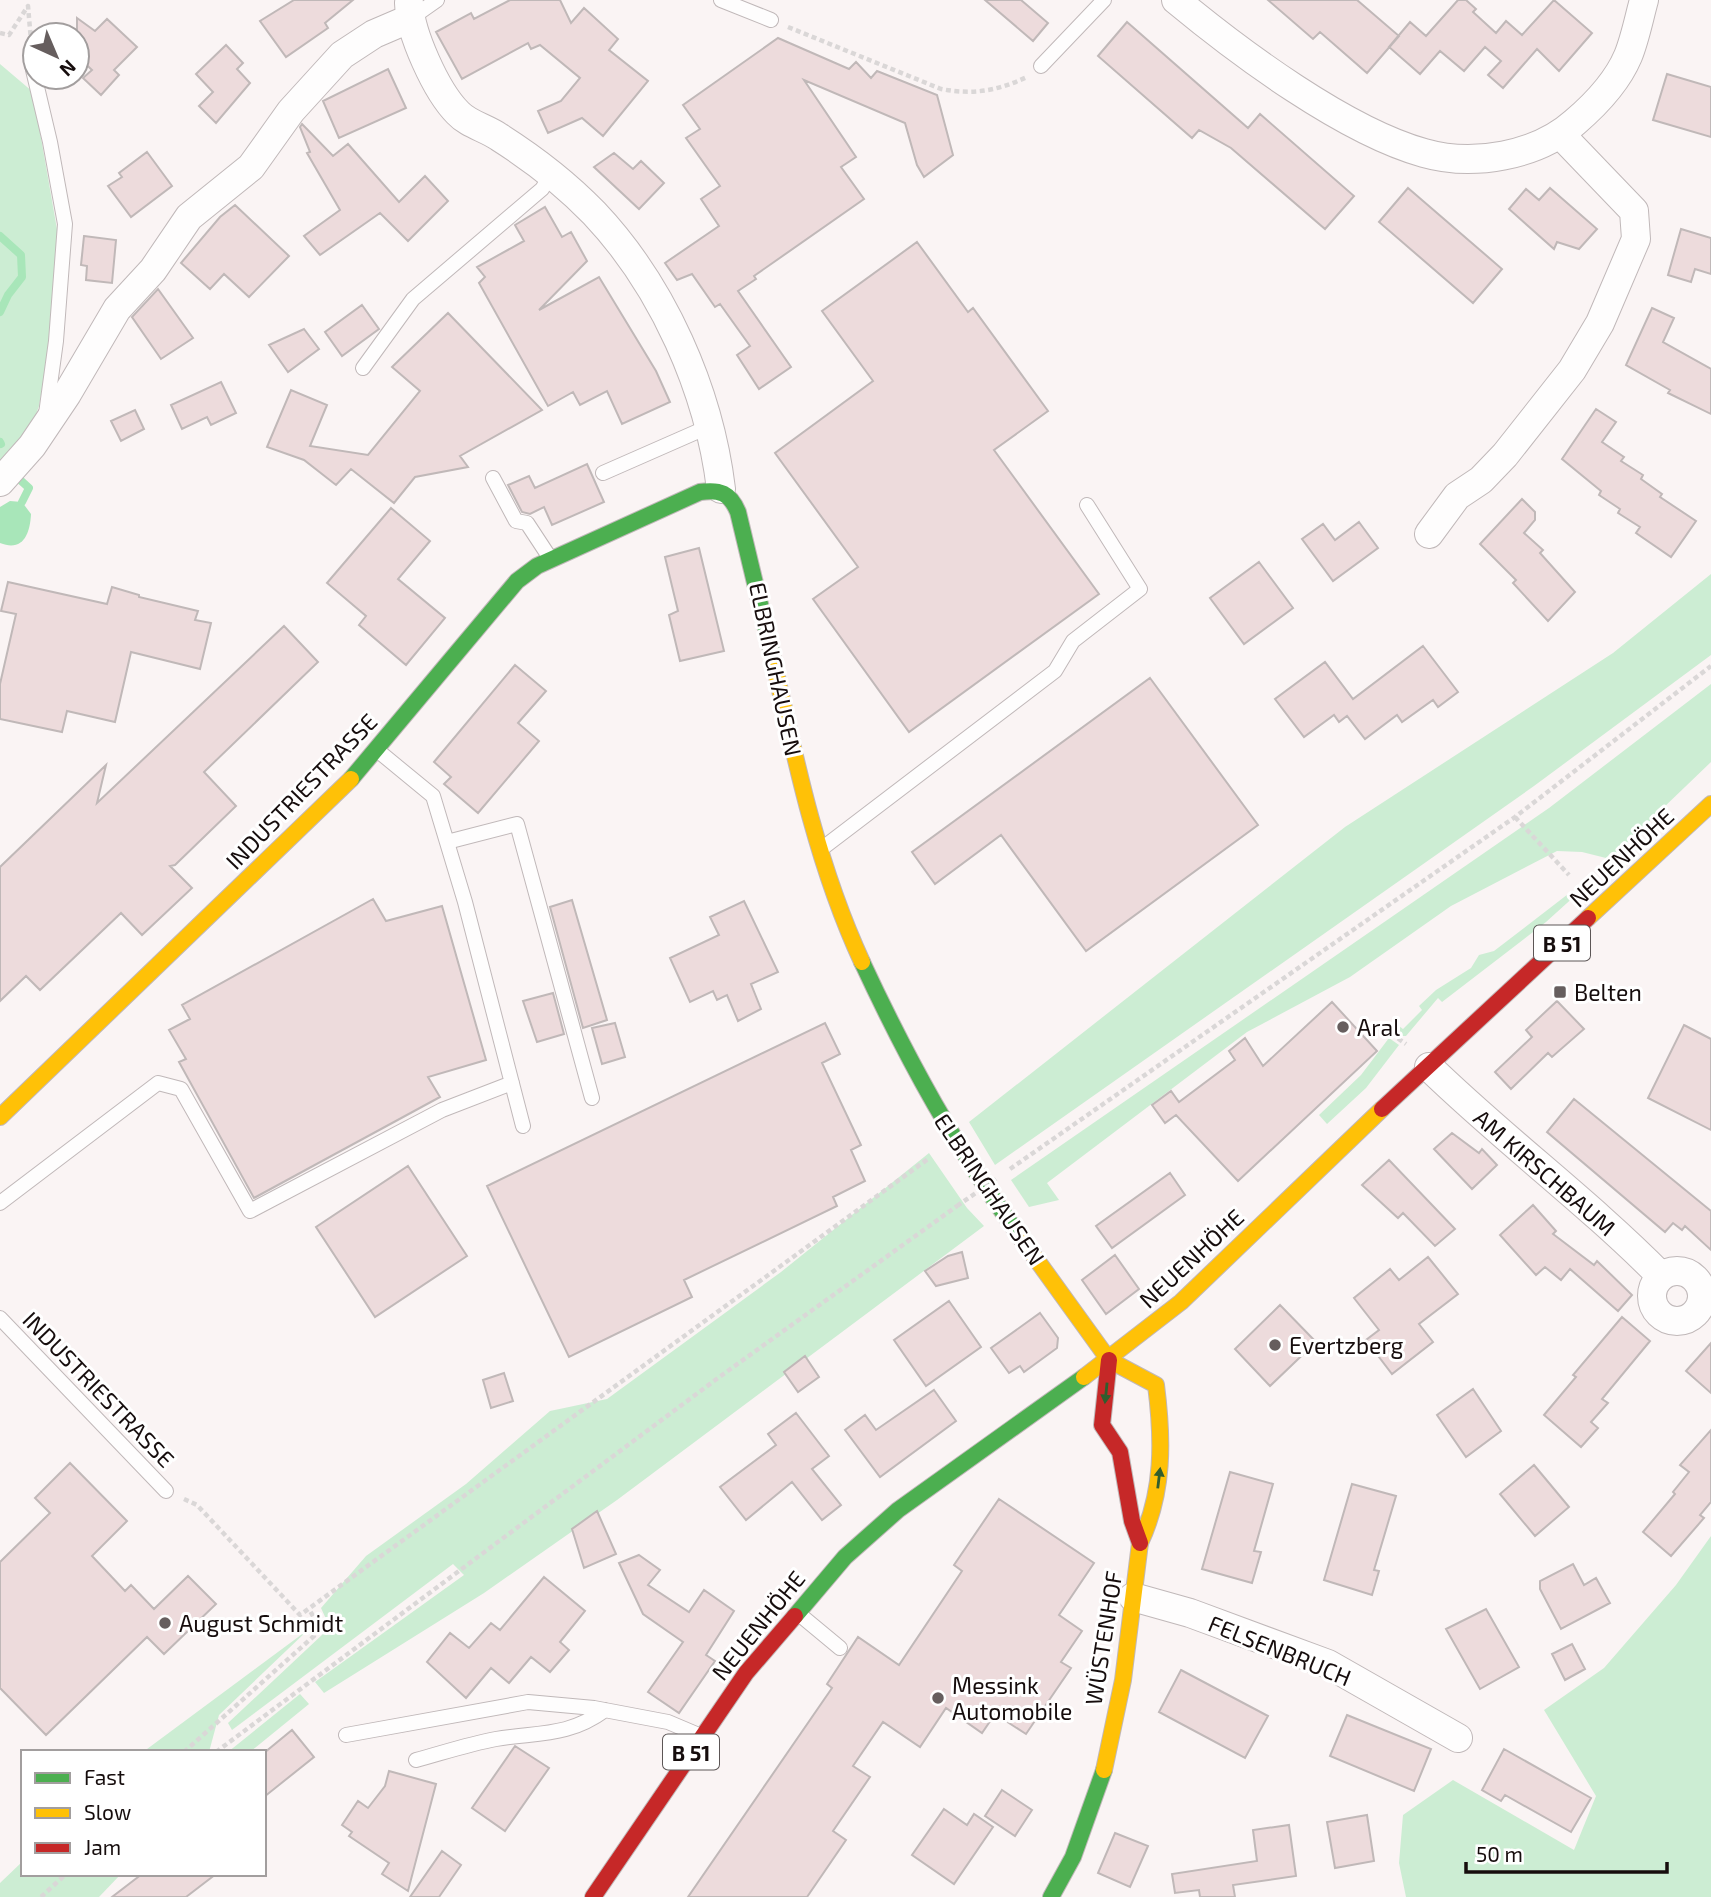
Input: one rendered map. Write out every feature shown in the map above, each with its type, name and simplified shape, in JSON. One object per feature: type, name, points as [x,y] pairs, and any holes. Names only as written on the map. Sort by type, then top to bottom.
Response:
[{"type":"main road","name":"INDUSTRIESTRASSE","points":[[0,1117],[329,801],[517,581],[550,559],[684,497],[704,490],[721,489]]},
{"type":"main road","name":"ELBRINGHAUSEN","points":[[721,489],[731,496],[737,505],[747,539],[802,791],[845,925],[954,1140],[979,1180],[1109,1360]]},
{"type":"main road","name":"NEUENHÖHE","points":[[593,1897],[746,1673],[796,1611],[845,1557],[898,1510],[1109,1360],[1181,1302],[1328,1160],[1711,804]]},
{"type":"main road","name":"WÜSTENHOF","points":[[1051,1897],[1074,1858],[1096,1802],[1110,1746],[1140,1542],[1152,1521],[1163,1440],[1156,1385],[1109,1360],[1102,1425],[1120,1452],[1132,1521],[1140,1542]]},
{"type":"street","points":[[1176,0],[1271,72],[1392,142],[1426,154],[1457,159],[1493,157],[1532,148],[1561,135],[1591,109],[1614,81],[1628,57],[1644,0]]},
{"type":"street","name":"ELBRINGHAUSEN","points":[[409,10],[445,95],[460,116],[499,136],[551,175],[592,211],[613,235],[638,272],[693,372],[710,426],[721,489]]},
{"type":"street","points":[[0,482],[38,436],[88,362],[117,309],[153,270],[189,217],[251,167],[291,111],[342,55],[409,10]]},
{"type":"street","points":[[1429,534],[1457,496],[1481,480],[1505,455],[1572,370],[1606,312],[1636,239],[1634,211],[1561,135]]},
{"type":"street","name":"AM KIRSCHBAUM","points":[[1429,1067],[1472,1110],[1661,1276]]},
{"type":"street","name":"FELSENBRUCH","points":[[1133,1597],[1190,1613],[1328,1664],[1458,1738]]},
{"type":"lane","points":[[409,10],[437,0]]},
{"type":"lane","points":[[721,0],[771,20]]},
{"type":"lane","points":[[1041,66],[1104,0]]},
{"type":"lane","points":[[37,91],[65,224],[56,341],[38,436]]},
{"type":"lane","points":[[363,368],[413,299],[542,189],[551,175]]},
{"type":"lane","points":[[603,472],[710,426]]},
{"type":"lane","points":[[493,478],[516,522],[527,523],[550,559]]},
{"type":"lane","points":[[820,850],[1055,671],[1073,640],[1140,589],[1087,505]]},
{"type":"lane","points":[[376,749],[433,796],[523,1126]]},
{"type":"lane","points":[[447,842],[517,824],[592,1098]]},
{"type":"lane","points":[[0,1203],[158,1083],[181,1089],[250,1211],[442,1110],[512,1083]]},
{"type":"lane","name":"INDUSTRIESTRASSE","points":[[0,1318],[166,1491]]},
{"type":"lane","points":[[796,1611],[839,1648]]},
{"type":"lane","points":[[346,1734],[528,1702],[605,1710],[668,1722],[701,1737]]},
{"type":"lane","points":[[416,1760],[496,1739],[537,1735],[584,1725],[605,1710]]},
{"type":"path","points":[[0,33],[9,35],[28,6],[29,21]]},
{"type":"path","points":[[771,20],[941,89],[965,94],[1011,85],[1041,66]]},
{"type":"path","points":[[219,1750],[663,1419],[957,1206],[1515,817],[1711,666]]},
{"type":"path","points":[[1515,817],[1569,875]]},
{"type":"path","points":[[166,1491],[197,1505],[300,1615],[954,1140]]},
{"type":"path","points":[[186,1750],[314,1636],[317,1623],[309,1609]]},
{"type":"path","points":[[41,1897],[64,1876]]},
{"type":"shaded area","points":[[0,64],[21,82],[21,91],[33,92],[58,235],[48,355],[39,406],[30,431],[4,462],[0,460]]},
{"type":"shaded area","points":[[10,501],[22,502],[31,514],[27,534],[20,543],[14,545],[0,543],[0,507]]},
{"type":"shaded area","points":[[1711,574],[1711,655],[1534,786],[995,1165],[969,1122],[1345,827],[1613,653]]},
{"type":"shaded area","points":[[1711,684],[1711,762],[1610,859],[1582,852],[1557,851],[1451,906],[1350,977],[1247,1032],[1047,1183],[1059,1200],[1029,1207],[1011,1180],[1549,808]]},
{"type":"shaded area","points":[[1572,891],[1577,894],[1546,922],[1442,1002],[1438,998],[1406,1036],[1401,1036],[1396,1030],[1399,1026],[1403,1029],[1422,1010],[1419,1006],[1436,990],[1471,968],[1479,955],[1494,951]]},
{"type":"shaded area","points":[[1389,1038],[1399,1045],[1366,1088],[1327,1124],[1319,1115],[1361,1075]]},
{"type":"shaded area","points":[[929,1153],[967,1208],[984,1226],[617,1500],[484,1593],[324,1693],[315,1682],[464,1575],[453,1564],[232,1730],[228,1723],[323,1634],[327,1621],[321,1608],[366,1556],[466,1484],[550,1411],[607,1399],[781,1272]]},
{"type":"shaded area","points":[[1711,1536],[1711,1897],[1406,1897],[1399,1863],[1403,1815],[1453,1780],[1574,1850],[1596,1796],[1544,1710],[1604,1668],[1676,1585]]},
{"type":"shaded area","points":[[309,1629],[219,1715],[210,1750],[146,1750]]},
{"type":"shaded area","points":[[300,1694],[309,1704],[252,1750],[230,1750]]},
{"type":"shaded area","points":[[21,1863],[21,1876],[119,1876],[99,1897],[0,1897],[0,1883]]},
{"type":"building","points":[[294,0],[353,0],[325,23],[328,28],[286,57],[260,21]]},
{"type":"building","points":[[510,0],[560,0],[571,23],[584,8],[618,39],[609,50],[648,81],[603,136],[582,118],[548,133],[538,111],[561,101],[580,78],[540,45],[531,49],[528,43],[462,79],[436,32],[471,13],[474,19]]},
{"type":"building","points":[[985,0],[1021,0],[1048,23],[1033,41]]},
{"type":"building","points":[[1268,0],[1357,0],[1399,36],[1367,73],[1320,32],[1313,39]]},
{"type":"building","points":[[1458,0],[1466,0],[1476,9],[1473,12],[1496,33],[1506,21],[1522,35],[1554,0],[1592,33],[1559,71],[1537,49],[1503,88],[1488,75],[1501,61],[1485,47],[1464,71],[1440,51],[1420,74],[1389,47],[1410,22],[1426,36]]},
{"type":"building","points":[[107,19],[137,47],[114,70],[119,75],[101,95],[91,86],[91,28],[95,31]]},
{"type":"building","points":[[1127,22],[1248,128],[1260,114],[1354,196],[1325,229],[1231,148],[1199,130],[1192,138],[1098,56]]},
{"type":"building","points":[[778,38],[849,69],[856,62],[871,78],[877,71],[937,95],[953,155],[924,177],[917,165],[905,123],[804,80],[856,157],[841,167],[864,199],[754,276],[756,279],[738,291],[791,367],[759,389],[737,355],[750,346],[720,304],[715,307],[692,274],[677,280],[665,263],[719,226],[701,199],[720,186],[686,138],[700,129],[683,105]]},
{"type":"building","points":[[226,45],[243,63],[237,69],[250,83],[216,123],[199,106],[213,92],[196,74]]},
{"type":"building","points":[[388,69],[406,108],[339,138],[323,101]]},
{"type":"building","points":[[1667,74],[1711,87],[1711,137],[1653,120]]},
{"type":"building","points":[[302,124],[333,156],[348,144],[399,202],[425,176],[448,201],[408,241],[380,213],[320,255],[304,236],[340,210],[307,153],[310,152],[300,127]]},
{"type":"building","points":[[147,152],[172,186],[131,217],[108,186],[122,177],[119,173]]},
{"type":"building","points":[[614,153],[633,169],[641,161],[664,183],[639,209],[594,167]]},
{"type":"building","points":[[1408,188],[1502,269],[1473,303],[1379,222]]},
{"type":"building","points":[[1550,188],[1597,229],[1579,249],[1557,242],[1554,249],[1509,209],[1526,189],[1539,200]]},
{"type":"building","points":[[235,205],[289,256],[249,297],[224,274],[210,289],[181,263],[220,217]]},
{"type":"building","points":[[545,207],[562,237],[571,232],[587,261],[539,310],[599,277],[656,371],[670,402],[622,424],[607,391],[580,405],[573,392],[548,406],[479,283],[485,277],[477,267],[524,241],[515,225]]},
{"type":"building","points":[[1681,229],[1711,238],[1711,274],[1695,269],[1691,282],[1668,275]]},
{"type":"building","points":[[84,236],[116,240],[112,283],[86,280],[87,266],[81,265]]},
{"type":"building","points":[[917,242],[968,312],[973,308],[1048,411],[994,450],[1099,594],[909,732],[813,599],[858,567],[775,453],[873,381],[822,311]]},
{"type":"building","points":[[158,289],[193,338],[161,359],[132,317]]},
{"type":"building","points":[[362,305],[379,329],[342,356],[325,332]]},
{"type":"building","points":[[1652,308],[1674,318],[1663,342],[1711,369],[1711,414],[1668,393],[1670,390],[1626,365]]},
{"type":"building","points":[[448,313],[542,410],[460,456],[468,467],[415,477],[394,503],[351,469],[336,485],[304,460],[267,447],[291,390],[327,405],[310,446],[368,455],[420,391],[392,367]]},
{"type":"building","points":[[304,329],[319,349],[288,372],[269,345]]},
{"type":"building","points":[[221,382],[236,413],[211,425],[207,417],[182,429],[171,405]]},
{"type":"building","points":[[1596,409],[1616,422],[1602,442],[1624,457],[1621,461],[1643,475],[1641,479],[1662,494],[1660,497],[1696,521],[1671,557],[1636,533],[1640,527],[1618,513],[1620,509],[1599,495],[1601,491],[1562,459]]},
{"type":"building","points":[[135,410],[144,429],[121,441],[111,421]]},
{"type":"building","points":[[587,464],[604,502],[552,525],[544,507],[530,514],[522,512],[508,485],[529,476],[535,488]]},
{"type":"building","points":[[1522,499],[1535,512],[1535,520],[1524,533],[1543,550],[1540,553],[1575,592],[1548,621],[1513,583],[1516,580],[1480,544]]},
{"type":"building","points":[[391,508],[430,541],[398,579],[445,618],[406,665],[359,625],[366,616],[327,583]]},
{"type":"building","points":[[1359,522],[1378,548],[1333,581],[1302,539],[1323,524],[1335,540]]},
{"type":"building","points":[[699,548],[724,651],[680,661],[669,615],[678,611],[665,557]]},
{"type":"building","points":[[1259,562],[1293,608],[1244,644],[1210,598]]},
{"type":"building","points":[[8,582],[107,604],[112,587],[139,597],[198,611],[195,620],[211,623],[200,669],[131,652],[115,722],[67,711],[62,732],[0,719],[0,684],[16,614],[1,611]]},
{"type":"building","points":[[284,626],[318,662],[204,772],[236,806],[175,865],[170,866],[192,888],[142,935],[121,913],[40,990],[26,976],[0,1001],[0,867],[106,765],[97,803]]},
{"type":"building","points":[[1423,646],[1458,692],[1438,707],[1433,700],[1402,722],[1397,715],[1365,739],[1347,716],[1339,722],[1334,715],[1304,737],[1275,699],[1325,662],[1353,699]]},
{"type":"building","points":[[515,665],[546,691],[518,723],[539,741],[478,813],[444,784],[451,777],[434,762]]},
{"type":"building","points":[[1150,678],[1258,825],[1086,951],[1001,835],[935,884],[912,852]]},
{"type":"building","points":[[373,899],[386,921],[442,906],[486,1060],[428,1077],[440,1097],[254,1198],[179,1062],[186,1059],[169,1030],[190,1019],[182,1005]]},
{"type":"building","points":[[572,900],[607,1020],[583,1028],[550,907]]},
{"type":"building","points":[[744,901],[778,972],[751,984],[761,1009],[738,1021],[727,995],[717,1000],[713,991],[690,1002],[670,958],[719,935],[710,917]]},
{"type":"building","points":[[553,993],[564,1034],[537,1042],[523,1001]]},
{"type":"building","points":[[1557,1001],[1584,1029],[1552,1057],[1548,1053],[1511,1089],[1495,1072],[1532,1037],[1526,1030]]},
{"type":"building","points":[[1332,1002],[1377,1051],[1238,1181],[1176,1115],[1165,1123],[1152,1105],[1171,1091],[1179,1102],[1235,1060],[1229,1051],[1245,1038],[1263,1066]]},
{"type":"building","points":[[615,1023],[625,1057],[602,1064],[592,1028]]},
{"type":"building","points":[[825,1023],[840,1054],[822,1063],[861,1145],[851,1150],[865,1181],[833,1197],[837,1206],[684,1280],[692,1297],[569,1357],[487,1186]]},
{"type":"building","points":[[1684,1025],[1711,1039],[1711,1130],[1648,1098]]},
{"type":"building","points":[[1574,1099],[1711,1211],[1711,1250],[1685,1226],[1682,1230],[1673,1223],[1665,1232],[1547,1132]]},
{"type":"building","points":[[1452,1133],[1479,1153],[1482,1149],[1497,1165],[1472,1189],[1434,1149]]},
{"type":"building","points":[[1389,1160],[1455,1229],[1435,1246],[1403,1213],[1398,1218],[1362,1185]]},
{"type":"building","points":[[408,1166],[467,1256],[375,1317],[316,1227]]},
{"type":"building","points":[[1170,1173],[1185,1195],[1112,1248],[1096,1226]]},
{"type":"building","points":[[1533,1205],[1556,1231],[1553,1234],[1594,1265],[1597,1261],[1632,1295],[1618,1311],[1570,1269],[1561,1280],[1545,1267],[1536,1275],[1500,1235]]},
{"type":"building","points":[[962,1252],[968,1278],[936,1286],[925,1271],[948,1256]]},
{"type":"building","points":[[1115,1255],[1139,1289],[1106,1314],[1082,1280]]},
{"type":"building","points":[[1428,1257],[1458,1294],[1419,1324],[1433,1342],[1392,1374],[1366,1340],[1379,1330],[1354,1298],[1390,1269],[1399,1280]]},
{"type":"building","points":[[949,1301],[981,1347],[926,1386],[894,1340]]},
{"type":"building","name":"Evertzberg","points":[[1280,1305],[1316,1342],[1270,1386],[1235,1349]]},
{"type":"building","points":[[1040,1313],[1058,1338],[1057,1348],[1024,1372],[1020,1366],[1009,1373],[991,1348]]},
{"type":"building","points":[[1622,1317],[1650,1341],[1602,1399],[1608,1403],[1591,1422],[1598,1428],[1581,1447],[1544,1415],[1576,1377],[1573,1375]]},
{"type":"building","points":[[1711,1343],[1711,1393],[1686,1371]]},
{"type":"building","points":[[805,1356],[819,1377],[798,1392],[784,1372]]},
{"type":"building","points":[[504,1373],[513,1401],[491,1408],[483,1380]]},
{"type":"building","points":[[1473,1389],[1501,1431],[1466,1457],[1437,1415]]},
{"type":"building","points":[[934,1390],[956,1421],[880,1477],[845,1430],[865,1415],[876,1430]]},
{"type":"building","points":[[796,1413],[829,1456],[812,1469],[841,1505],[822,1520],[792,1482],[746,1520],[720,1487],[776,1445],[768,1434]]},
{"type":"building","points":[[1711,1430],[1711,1502],[1700,1515],[1704,1518],[1671,1556],[1643,1532],[1675,1494],[1673,1492],[1689,1472],[1680,1465]]},
{"type":"building","points":[[70,1463],[127,1521],[92,1556],[125,1591],[131,1585],[154,1609],[188,1576],[216,1604],[164,1654],[147,1637],[46,1735],[0,1688],[0,1562],[50,1513],[35,1498]]},
{"type":"building","points":[[1534,1465],[1569,1507],[1535,1536],[1500,1494]]},
{"type":"building","points":[[1230,1472],[1273,1484],[1254,1551],[1261,1552],[1252,1583],[1202,1569]]},
{"type":"building","points":[[1352,1484],[1396,1496],[1374,1570],[1379,1571],[1372,1595],[1324,1580]]},
{"type":"building","name":"Messink Automobile","points":[[999,1499],[1094,1563],[1059,1615],[1082,1631],[1061,1662],[1071,1668],[1026,1734],[995,1714],[982,1733],[946,1708],[920,1747],[883,1722],[853,1766],[870,1777],[833,1831],[846,1840],[807,1897],[688,1897],[832,1688],[827,1684],[858,1637],[899,1665],[962,1571],[954,1565]]},
{"type":"building","points":[[597,1511],[616,1554],[584,1568],[572,1529]]},
{"type":"building","points":[[639,1555],[660,1570],[648,1585],[689,1612],[704,1590],[734,1611],[706,1655],[715,1661],[679,1713],[648,1692],[683,1642],[643,1614],[619,1563]]},
{"type":"building","points":[[1573,1564],[1584,1585],[1596,1578],[1610,1603],[1561,1629],[1540,1589],[1540,1581]]},
{"type":"building","points":[[544,1577],[585,1611],[560,1642],[569,1650],[550,1672],[531,1657],[509,1683],[491,1668],[466,1698],[427,1662],[450,1633],[469,1648],[491,1623],[500,1630]]},
{"type":"building","points":[[1486,1609],[1519,1667],[1480,1689],[1446,1629]]},
{"type":"building","points":[[1572,1644],[1585,1669],[1565,1680],[1552,1654]]},
{"type":"building","points":[[1181,1670],[1268,1716],[1245,1758],[1159,1712]]},
{"type":"building","points":[[1347,1715],[1431,1749],[1414,1791],[1330,1756]]},
{"type":"building","points":[[292,1730],[314,1757],[266,1795],[266,1751]]},
{"type":"building","points":[[515,1746],[549,1768],[505,1831],[472,1808]]},
{"type":"building","points":[[1504,1749],[1591,1798],[1571,1832],[1505,1795],[1501,1801],[1482,1790]]},
{"type":"building","points":[[389,1771],[436,1784],[408,1891],[382,1874],[389,1863],[349,1836],[352,1832],[342,1825],[358,1801],[368,1808],[385,1786]]},
{"type":"building","points":[[1002,1790],[1032,1810],[1015,1836],[985,1816]]},
{"type":"building","points":[[944,1809],[967,1825],[974,1814],[993,1827],[954,1884],[912,1855]]},
{"type":"building","points":[[1367,1815],[1374,1861],[1335,1868],[1327,1822]]},
{"type":"building","points":[[1289,1825],[1296,1876],[1233,1885],[1235,1897],[1200,1897],[1199,1890],[1175,1893],[1172,1874],[1257,1861],[1253,1830]]},
{"type":"building","points":[[1115,1833],[1148,1846],[1130,1887],[1098,1873]]},
{"type":"building","points":[[442,1851],[461,1865],[439,1897],[410,1897]]},
{"type":"building","points":[[139,1876],[213,1876],[186,1897],[112,1897]]},
{"type":"waterway","points":[[0,236],[21,255],[22,277],[8,295],[0,312]]},
{"type":"waterway","points":[[18,478],[29,488],[22,502]]},
{"type":"traffic: fast","points":[[351,779],[517,581],[537,566],[700,492],[724,494],[732,500],[738,512],[772,654]]},
{"type":"traffic: fast","points":[[862,962],[897,1035],[935,1104],[976,1172],[1021,1238]]},
{"type":"traffic: fast","points":[[795,1616],[845,1557],[898,1510],[1084,1377]]},
{"type":"traffic: fast","points":[[1051,1897],[1073,1857],[1104,1770]]},
{"type":"traffic: slow","points":[[772,654],[820,850],[832,888],[862,962]]},
{"type":"traffic: slow","points":[[0,1117],[351,779]]},
{"type":"traffic: slow","points":[[1588,918],[1711,804]]},
{"type":"traffic: slow","points":[[1084,1377],[1181,1302],[1382,1109]]},
{"type":"traffic: slow","points":[[1021,1238],[1109,1360],[1156,1385],[1160,1466],[1154,1505],[1140,1543],[1123,1680],[1104,1770]]},
{"type":"traffic: jam","points":[[1382,1109],[1588,918]]},
{"type":"traffic: jam","points":[[1109,1360],[1102,1425],[1120,1452],[1132,1521],[1140,1543]]},
{"type":"traffic: jam","points":[[593,1897],[746,1673],[795,1616]]},
{"type":"place","name":"Belten","points":[[1560,992]]},
{"type":"place","name":"Aral","points":[[1343,1027]]},
{"type":"place","name":"Evertzberg","points":[[1275,1345]]},
{"type":"place","name":"August Schmidt","points":[[165,1623]]},
{"type":"place","name":"Messink Automobile","points":[[938,1698]]}]
